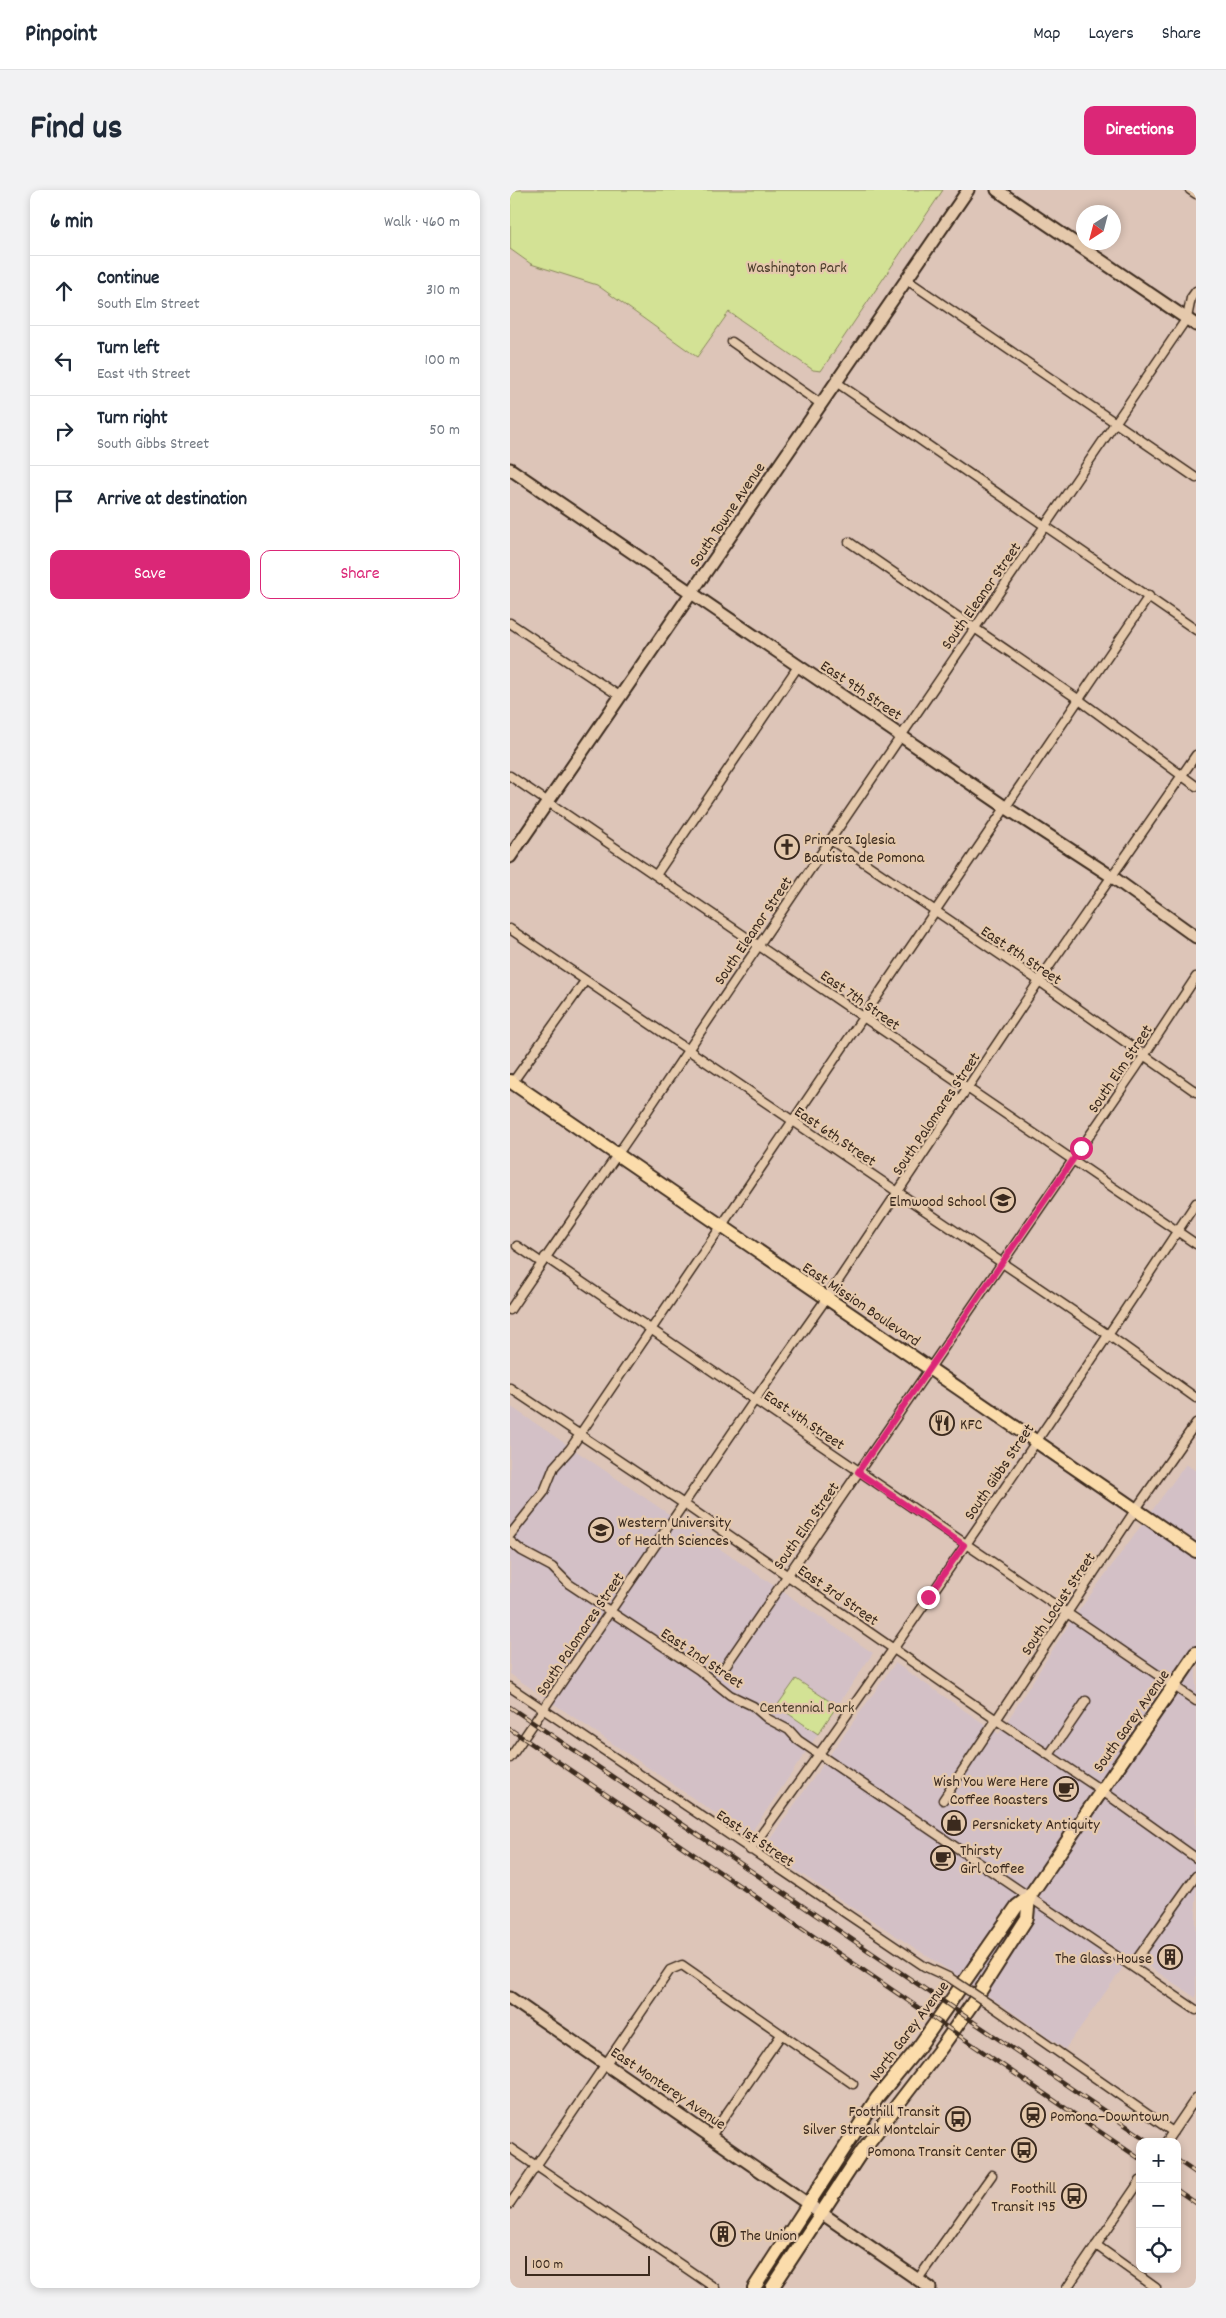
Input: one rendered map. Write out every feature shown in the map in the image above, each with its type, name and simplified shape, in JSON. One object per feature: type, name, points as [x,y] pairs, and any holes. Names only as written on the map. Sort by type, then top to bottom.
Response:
[{"type":"main road","name":"East Mission Boulevard","points":[[511,1082],[1196,1551]]},
{"type":"main road","name":"South Garey Avenue","points":[[822,2214],[862,2151],[941,2048],[984,1984],[1027,1918],[1029,1897],[1196,1653]]},
{"type":"main road","name":"North Garey Avenue","points":[[754,2288],[877,2098],[918,2048],[1016,1906],[1029,1897]]},
{"type":"main road","points":[[772,2288],[822,2214]]},
{"type":"street","name":"South Towne Avenue","points":[[510,857],[549,803],[968,190]]},
{"type":"street","points":[[997,190],[1191,322]]},
{"type":"street","points":[[1190,190],[1196,194]]},
{"type":"street","points":[[906,280],[1196,478]]},
{"type":"street","name":"South Eleanor Street","points":[[510,1310],[758,944],[831,840],[900,734],[1046,526],[1115,423],[1191,322],[1191,298],[1196,290]]},
{"type":"street","points":[[732,342],[821,404]]},
{"type":"street","points":[[836,382],[1196,630]]},
{"type":"street","name":"East 9th Street","points":[[510,469],[1005,807],[1111,876],[1196,937]]},
{"type":"street","points":[[849,542],[1078,700],[1196,786]]},
{"type":"street","points":[[510,1535],[544,1492],[554,1467],[651,1329],[720,1224],[936,912],[1149,596]]},
{"type":"street","points":[[510,623],[621,697]]},
{"type":"street","points":[[656,875],[799,666]]},
{"type":"street","name":"South Palomares Street","points":[[510,1758],[898,1194],[1039,982],[1196,754]]},
{"type":"street","name":"East 7th Street","points":[[510,776],[1196,1244]]},
{"type":"street","name":"East 8th Street","points":[[831,840],[1196,1092]]},
{"type":"street","name":"East 6th Street","points":[[510,929],[1107,1334],[1196,1398]]},
{"type":"street","name":"South Elm Street","points":[[724,1668],[1074,1159],[1196,977]]},
{"type":"street","points":[[511,1082],[585,981]]},
{"type":"street","name":"South Gibbs Street","points":[[750,1850],[820,1754],[1196,1203]]},
{"type":"street","name":"East 4th Street","points":[[517,1246],[544,1260],[651,1329],[964,1545],[1068,1612],[1196,1702]]},
{"type":"street","name":"East 3rd Street","points":[[510,1388],[684,1504],[995,1719],[1102,1790],[1196,1858]]},
{"type":"street","name":"South Locust Street","points":[[943,1800],[995,1719],[1196,1423]]},
{"type":"street","name":"East 2nd Street","points":[[510,1541],[522,1551],[552,1567],[569,1584],[699,1670],[730,1694],[753,1706],[768,1719],[789,1730],[798,1740],[1196,2010]]},
{"type":"street","name":"East 1st Street","points":[[510,1687],[924,1966],[950,1978],[990,2004],[1173,2132]]},
{"type":"street","points":[[1049,1755],[1086,1701]]},
{"type":"street","points":[[1132,1966],[1196,1876]]},
{"type":"street","points":[[510,2204],[670,1970],[682,1966],[853,2084]]},
{"type":"street","name":"East Monterey Avenue","points":[[510,1998],[930,2288]]},
{"type":"street","points":[[711,2136],[781,2035]]},
{"type":"street","points":[[1169,2138],[1196,2098]]},
{"type":"street","points":[[510,2148],[715,2288]]},
{"type":"street","points":[[918,2279],[992,2175]]},
{"type":"street","points":[[1067,2288],[1139,2183]]},
{"type":"street","points":[[1096,2245],[1156,2288]]},
{"type":"shaded area","name":"Western University of Health Sciences","points":[[510,1406],[873,1653],[749,1836],[510,1674]]},
{"type":"shaded area","points":[[1186,1464],[1196,1471],[1196,1998],[1132,1955],[1065,2049],[993,1999],[763,1849],[895,1663],[999,1734],[1069,1624]]},
{"type":"green space","name":"Washington Park","points":[[510,190],[943,190],[821,371],[813,370],[729,312],[697,357],[597,285],[531,264],[510,249]]},
{"type":"green space","name":"Centennial Park","points":[[796,1679],[837,1706],[818,1734],[777,1706]]},
{"type":"railway","points":[[510,1707],[1144,2138]]},
{"type":"railway","points":[[510,1729],[1136,2156]]},
{"type":"railway","points":[[1181,2163],[1196,2173]]},
{"type":"railway","points":[[1181,2193],[1196,2203]]},
{"type":"place","name":"Primera Iglesia Bautista de Pomona","points":[[787,847]]},
{"type":"place","name":"Elmwood School","points":[[1003,1200]]},
{"type":"place","name":"KFC","points":[[942,1423]]},
{"type":"place","name":"Western University of Health Sciences","points":[[601,1530]]},
{"type":"place","name":"Wish You Were Here Coffee Roasters","points":[[1066,1789]]},
{"type":"place","name":"Persnickety Antiquity","points":[[954,1823]]},
{"type":"place","name":"Thirsty Girl Coffee","points":[[943,1858]]},
{"type":"place","name":"The Glass House","points":[[1170,1957]]},
{"type":"place","name":"Pomona–Downtown","points":[[1033,2115]]},
{"type":"place","name":"Foothill Transit Silver Streak Montclair","points":[[958,2119]]},
{"type":"place","name":"Pomona Transit Center","points":[[1024,2150]]},
{"type":"place","name":"Foothill Transit 195","points":[[1074,2196]]},
{"type":"place","name":"The Union","points":[[723,2234]]},
{"type":"route","points":[[928,1597],[964,1545],[858,1472],[1081,1148]]}]
